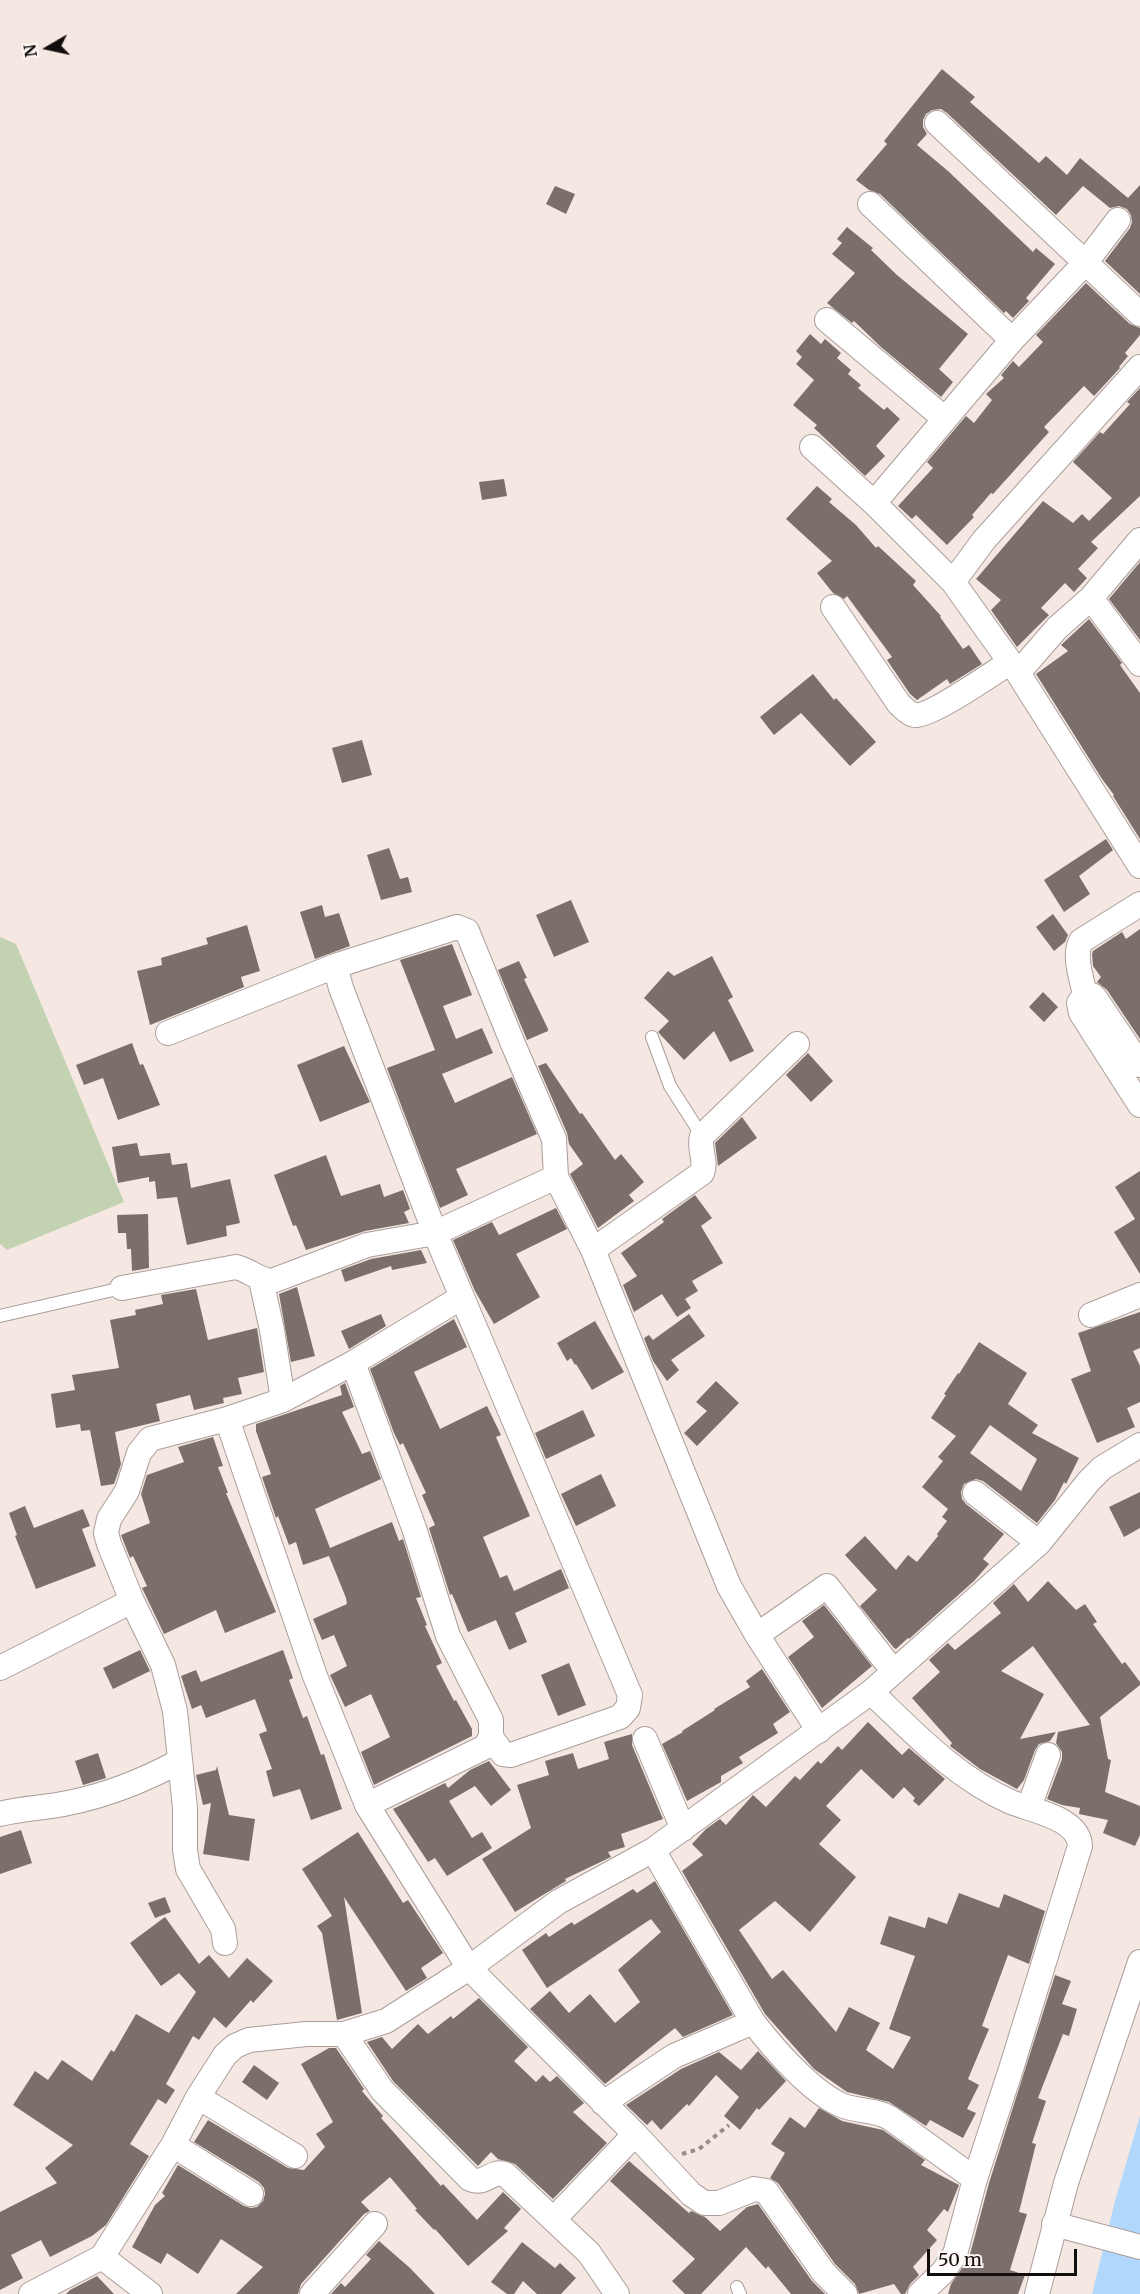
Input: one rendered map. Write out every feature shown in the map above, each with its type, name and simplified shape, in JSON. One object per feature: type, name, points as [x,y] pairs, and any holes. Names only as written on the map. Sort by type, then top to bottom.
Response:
[{"type":"street","points":[[937,123],[1140,314]]},
{"type":"street","points":[[870,204],[1012,340]]},
{"type":"street","points":[[874,503],[1012,340],[1086,262],[1118,220]]},
{"type":"street","points":[[826,320],[945,419]]},
{"type":"street","points":[[953,582],[984,540],[1140,367]]},
{"type":"street","points":[[812,447],[874,503],[953,582],[1013,668],[1140,867]]},
{"type":"street","points":[[833,607],[899,704],[914,715],[922,714],[1013,668],[1091,598],[1140,540]]},
{"type":"street","points":[[1091,598],[1140,664]]},
{"type":"street","points":[[1140,904],[1081,941],[1078,947],[1085,995],[1079,1003],[1081,1013],[1140,1105]]},
{"type":"street","points":[[168,1033],[335,966],[457,927],[467,931],[554,1139],[556,1176],[592,1250],[729,1586],[757,1635],[819,1731]]},
{"type":"street","points":[[335,966],[341,988],[435,1233],[630,1695],[627,1708],[620,1717],[512,1755],[503,1754],[491,1737]]},
{"type":"street","points":[[1085,995],[1092,995],[1095,998],[1140,1065]]},
{"type":"street","points":[[592,1250],[702,1173],[705,1165],[700,1141],[702,1136],[797,1044]]},
{"type":"street","points":[[122,1288],[236,1267],[244,1269],[261,1280],[272,1281],[367,1245],[435,1233],[556,1176]]},
{"type":"street","points":[[261,1280],[272,1330],[283,1400]]},
{"type":"street","points":[[1091,1315],[1140,1295]]},
{"type":"street","points":[[225,1943],[223,1929],[188,1869],[184,1850],[185,1808],[175,1711],[163,1665],[132,1600],[106,1533],[109,1519],[127,1491],[139,1453],[150,1439],[227,1419],[283,1400],[353,1363],[462,1297]]},
{"type":"street","points":[[353,1363],[414,1528],[448,1636],[491,1720],[491,1737],[485,1747],[367,1805]]},
{"type":"street","points":[[227,1419],[315,1676],[367,1805],[469,1968],[635,2134],[691,2194],[704,2204],[719,2203],[754,2189],[766,2191],[824,2273],[845,2294]]},
{"type":"street","points":[[31,2294],[102,2257],[173,2145],[198,2097],[225,2055],[235,2046],[249,2040],[272,2037],[344,2034],[386,2021],[469,1968],[558,1902],[653,1850],[871,1692],[1039,1543],[1102,1468],[1140,1445]]},
{"type":"street","points":[[975,1493],[1039,1543]]},
{"type":"street","points":[[757,1635],[827,1586],[894,1672]]},
{"type":"street","points":[[0,1668],[132,1600]]},
{"type":"street","points":[[871,1692],[926,1744],[959,1771],[990,1791],[1069,1825],[1077,1833],[1080,1846],[975,2179],[955,2254],[943,2272],[920,2294]]},
{"type":"street","points":[[645,1739],[683,1829]]},
{"type":"street","points":[[1029,1807],[1048,1755]]},
{"type":"street","points":[[0,1814],[60,1805],[107,1793],[152,1776],[180,1761]]},
{"type":"street","points":[[653,1850],[753,2022],[799,2074],[840,2104],[861,2111],[882,2113],[975,2179]]},
{"type":"street","points":[[1036,2294],[1061,2226],[1140,1962]]},
{"type":"street","points":[[603,2103],[674,2056],[753,2022]]},
{"type":"street","points":[[344,2034],[382,2090],[470,2179],[477,2183],[492,2174],[505,2174],[589,2253],[618,2294]]},
{"type":"street","points":[[198,2097],[295,2156]]},
{"type":"street","points":[[554,2219],[635,2134]]},
{"type":"street","points":[[173,2145],[251,2194]]},
{"type":"street","points":[[312,2294],[375,2224]]},
{"type":"street","points":[[1061,2226],[1140,2247]]},
{"type":"street","points":[[102,2257],[150,2294]]},
{"type":"lane","points":[[652,1037],[670,1086],[702,1136]]},
{"type":"lane","points":[[0,1316],[122,1288]]},
{"type":"path","points":[[655,2157],[676,2156],[699,2149],[729,2125]]},
{"type":"green space","points":[[0,937],[16,944],[124,1202],[7,1250],[0,1244]]},
{"type":"water","points":[[1140,2116],[1140,2294],[1092,2294],[1115,2201]]},
{"type":"building","points":[[942,69],[975,97],[970,102],[1039,163],[1046,156],[1067,175],[1080,158],[1128,198],[1140,185],[1140,294],[1105,261],[1130,228],[1131,215],[1127,209],[1119,206],[1110,208],[1083,186],[1056,215],[941,109],[932,110],[926,114],[923,127],[927,134],[917,145],[948,171],[1033,252],[1036,248],[1055,264],[1026,298],[1029,301],[1013,318],[1006,311],[1004,313],[880,194],[869,190],[856,180],[887,144],[884,141]]},
{"type":"building","points":[[555,186],[575,194],[566,214],[546,204]]},
{"type":"building","points":[[847,227],[873,248],[871,250],[897,275],[968,334],[939,369],[953,382],[941,397],[881,347],[854,321],[852,323],[827,303],[855,273],[832,254],[842,243],[837,239]]},
{"type":"building","points":[[1086,283],[1130,324],[1140,328],[1140,335],[1125,353],[1128,356],[1120,368],[1094,396],[1084,386],[1044,427],[1049,432],[993,494],[991,493],[972,515],[974,517],[947,545],[916,515],[912,519],[898,506],[933,468],[927,462],[966,416],[974,423],[992,400],[986,394],[1004,378],[1001,375],[1013,361],[1019,367],[1043,342],[1036,335]]},
{"type":"building","points":[[810,334],[821,344],[825,339],[841,353],[837,358],[851,370],[848,374],[861,385],[858,388],[884,410],[887,407],[900,419],[876,446],[885,456],[865,476],[814,428],[817,425],[793,405],[814,380],[796,364],[802,357],[796,351]]},
{"type":"building","points":[[1140,388],[1140,496],[1091,542],[1098,548],[1078,569],[1087,578],[1074,592],[1065,583],[1041,608],[1049,615],[1017,647],[991,610],[1001,600],[976,579],[1043,501],[1073,523],[1082,514],[1089,521],[1112,498],[1073,462],[1100,432],[1103,434],[1130,404],[1127,402]]},
{"type":"building","points":[[504,479],[507,496],[482,500],[479,482]]},
{"type":"building","points":[[817,486],[832,499],[829,502],[856,525],[876,548],[878,546],[916,581],[913,585],[941,616],[963,649],[969,645],[982,664],[950,684],[947,679],[917,700],[910,694],[887,660],[892,657],[847,596],[844,599],[833,593],[817,573],[832,561],[786,519]]},
{"type":"building","points":[[1140,562],[1140,640],[1109,599]]},
{"type":"building","points":[[1089,619],[1122,663],[1120,665],[1140,693],[1140,839],[1036,674],[1068,651],[1061,645]]},
{"type":"building","points":[[813,674],[834,700],[836,698],[876,742],[850,766],[801,713],[774,735],[760,717]]},
{"type":"building","points":[[362,740],[372,775],[342,783],[332,748]]},
{"type":"building","points":[[1106,839],[1113,850],[1079,876],[1090,894],[1064,912],[1044,880]]},
{"type":"building","points":[[389,848],[400,879],[408,877],[412,892],[381,900],[367,855]]},
{"type":"building","points":[[571,900],[589,942],[554,957],[536,915]]},
{"type":"building","points":[[322,905],[325,917],[339,913],[350,946],[315,959],[300,912]]},
{"type":"building","points":[[1053,914],[1068,935],[1065,942],[1054,951],[1036,927]]},
{"type":"building","points":[[247,925],[260,971],[241,977],[244,987],[150,1025],[137,971],[162,965],[161,958],[208,944],[206,938]]},
{"type":"building","points":[[1140,929],[1140,1039],[1107,990],[1097,982],[1101,977],[1093,966],[1092,954],[1093,951],[1122,932],[1126,939]]},
{"type":"building","points":[[452,944],[472,995],[443,1006],[456,1039],[482,1028],[493,1053],[442,1074],[455,1103],[512,1077],[537,1134],[456,1169],[468,1195],[440,1208],[387,1068],[435,1050],[400,960]]},
{"type":"building","points":[[712,956],[733,997],[728,1000],[754,1051],[730,1062],[714,1031],[684,1060],[658,1032],[669,1021],[644,998],[668,971],[674,976]]},
{"type":"building","points":[[519,961],[527,978],[524,979],[548,1029],[527,1040],[498,970]]},
{"type":"building","points":[[1043,992],[1058,1007],[1044,1022],[1029,1007]]},
{"type":"building","points":[[132,1043],[160,1105],[118,1120],[103,1078],[84,1085],[76,1065]]},
{"type":"building","points":[[344,1046],[370,1102],[320,1122],[297,1065]]},
{"type":"building","points":[[808,1053],[833,1081],[811,1102],[786,1075]]},
{"type":"building","points":[[546,1063],[580,1114],[582,1113],[615,1160],[621,1154],[644,1182],[629,1195],[634,1201],[598,1228],[570,1174],[583,1164],[569,1144],[567,1133],[538,1066]]},
{"type":"building","points":[[742,1117],[757,1138],[718,1166],[715,1143]]},
{"type":"building","points":[[137,1143],[140,1156],[170,1153],[172,1165],[187,1163],[191,1188],[230,1179],[240,1223],[226,1226],[227,1236],[187,1245],[177,1197],[157,1199],[155,1181],[149,1182],[149,1177],[118,1183],[112,1147]]},
{"type":"building","points":[[326,1155],[341,1196],[380,1184],[384,1197],[403,1190],[410,1209],[404,1212],[409,1223],[365,1231],[306,1250],[296,1225],[293,1226],[274,1175]]},
{"type":"building","points":[[1140,1171],[1140,1274],[1114,1232],[1135,1219],[1115,1187]]},
{"type":"building","points":[[695,1195],[712,1218],[701,1226],[723,1263],[692,1281],[698,1291],[685,1299],[691,1308],[677,1317],[662,1294],[634,1312],[623,1285],[637,1276],[621,1253],[664,1222],[662,1219]]},
{"type":"building","points":[[556,1208],[567,1229],[516,1254],[540,1297],[494,1324],[475,1291],[453,1240],[492,1222],[499,1235]]},
{"type":"building","points":[[148,1214],[149,1268],[132,1271],[131,1249],[127,1249],[126,1233],[118,1233],[117,1215]]},
{"type":"building","points":[[421,1250],[427,1263],[392,1270],[391,1266],[345,1282],[341,1270],[371,1259]]},
{"type":"building","points":[[297,1287],[315,1356],[291,1362],[279,1294]]},
{"type":"building","points":[[196,1289],[208,1340],[257,1328],[264,1372],[238,1378],[242,1394],[223,1398],[224,1403],[194,1410],[190,1395],[156,1404],[160,1421],[115,1432],[121,1464],[114,1484],[101,1486],[90,1430],[81,1431],[80,1424],[56,1428],[51,1394],[75,1390],[72,1375],[119,1368],[110,1320],[136,1315],[135,1310],[163,1304],[161,1295]]},
{"type":"building","points":[[1140,1312],[1140,1348],[1133,1351],[1140,1366],[1140,1402],[1127,1408],[1135,1427],[1097,1443],[1071,1379],[1091,1371],[1078,1333]]},
{"type":"building","points":[[381,1314],[386,1326],[349,1349],[341,1331]]},
{"type":"building","points":[[689,1314],[705,1336],[671,1360],[679,1370],[667,1381],[653,1361],[644,1338],[649,1335],[653,1340]]},
{"type":"building","points":[[454,1319],[467,1347],[414,1372],[440,1429],[487,1406],[501,1435],[496,1437],[530,1516],[483,1537],[500,1578],[507,1575],[514,1591],[561,1569],[569,1588],[515,1613],[527,1642],[509,1650],[496,1620],[468,1632],[452,1594],[450,1595],[429,1528],[435,1525],[422,1495],[426,1493],[403,1443],[400,1445],[394,1433],[370,1369]]},
{"type":"building","points":[[595,1321],[624,1372],[592,1390],[571,1358],[567,1361],[557,1343]]},
{"type":"building","points":[[979,1342],[1027,1373],[1008,1404],[1038,1425],[1032,1433],[1079,1458],[1066,1484],[1064,1482],[1055,1500],[1037,1523],[983,1481],[976,1479],[964,1484],[961,1492],[966,1504],[1004,1534],[983,1559],[989,1564],[974,1581],[896,1649],[860,1606],[877,1590],[845,1555],[865,1536],[896,1570],[908,1555],[917,1562],[938,1536],[937,1534],[947,1521],[942,1517],[948,1509],[922,1487],[943,1461],[938,1457],[956,1436],[931,1418],[946,1395],[944,1394]],"holes":[[[990,1425],[1037,1459],[1021,1491],[970,1453]]]},
{"type":"building","points":[[716,1381],[739,1403],[697,1446],[684,1433],[707,1411],[696,1402]]},
{"type":"building","points":[[345,1383],[354,1407],[342,1412],[362,1454],[370,1451],[381,1479],[315,1509],[330,1548],[392,1522],[399,1541],[403,1539],[421,1597],[416,1598],[427,1625],[425,1626],[442,1663],[436,1666],[472,1729],[472,1736],[374,1785],[361,1752],[390,1737],[371,1694],[345,1707],[330,1675],[347,1666],[334,1635],[322,1640],[313,1619],[347,1604],[346,1598],[329,1556],[303,1565],[296,1542],[289,1545],[278,1516],[276,1518],[262,1477],[271,1474],[256,1431],[256,1424],[342,1395],[340,1386]]},
{"type":"building","points":[[583,1410],[595,1436],[546,1459],[535,1433]]},
{"type":"building","points":[[213,1437],[223,1466],[218,1467],[228,1493],[226,1493],[276,1612],[225,1633],[216,1610],[164,1634],[142,1588],[147,1586],[133,1556],[130,1558],[121,1535],[150,1523],[141,1494],[147,1475],[184,1462],[178,1447]]},
{"type":"building","points":[[601,1474],[616,1506],[576,1526],[561,1494]]},
{"type":"building","points":[[1140,1492],[1140,1528],[1124,1537],[1109,1507]]},
{"type":"building","points":[[25,1506],[34,1528],[83,1509],[90,1526],[82,1529],[96,1566],[36,1589],[15,1536],[17,1535],[9,1513]]},
{"type":"building","points":[[1048,1581],[1076,1610],[1085,1604],[1097,1622],[1093,1624],[1122,1664],[1125,1662],[1140,1682],[1140,1685],[1100,1717],[1108,1759],[1111,1760],[1105,1792],[1140,1806],[1140,1835],[1135,1846],[1103,1833],[1108,1820],[1079,1814],[1080,1808],[1062,1805],[1047,1799],[1062,1759],[1062,1752],[1056,1743],[1058,1732],[1090,1725],[1033,1646],[1001,1671],[1044,1694],[1020,1739],[1056,1732],[1050,1741],[1039,1744],[1024,1780],[1017,1789],[980,1769],[950,1746],[952,1743],[912,1698],[940,1672],[929,1660],[948,1643],[955,1650],[1001,1613],[993,1603],[1014,1584],[1028,1602]]},
{"type":"building","points":[[824,1605],[872,1666],[822,1708],[788,1657],[814,1637],[802,1621]]},
{"type":"building","points":[[140,1650],[150,1671],[113,1689],[103,1668]]},
{"type":"building","points":[[283,1650],[293,1678],[289,1680],[303,1718],[307,1716],[321,1755],[324,1754],[342,1809],[311,1820],[300,1789],[273,1797],[266,1771],[272,1769],[259,1734],[267,1731],[255,1699],[206,1718],[201,1705],[192,1709],[181,1676],[196,1670],[201,1682]]},
{"type":"building","points":[[569,1663],[586,1705],[558,1716],[541,1675]]},
{"type":"building","points":[[762,1669],[790,1712],[773,1724],[778,1733],[739,1757],[743,1763],[721,1776],[721,1782],[687,1801],[662,1744],[750,1687],[746,1681]]},
{"type":"building","points":[[868,1722],[902,1755],[909,1748],[945,1779],[919,1806],[913,1801],[915,1798],[904,1787],[893,1799],[861,1769],[826,1806],[841,1820],[819,1844],[856,1877],[810,1932],[775,1901],[739,1930],[772,1979],[783,1970],[836,2032],[849,2007],[880,2023],[866,2050],[893,2069],[911,2037],[889,2029],[915,1956],[880,1944],[889,1916],[925,1928],[928,1917],[947,1924],[959,1893],[999,1908],[1004,1894],[1045,1911],[1029,1964],[1008,1955],[982,2026],[989,2029],[968,2079],[979,2085],[967,2109],[976,2113],[963,2138],[930,2120],[926,2126],[889,2102],[847,2092],[814,2069],[765,2014],[682,1871],[703,1855],[692,1844],[706,1829],[720,1819],[726,1825],[753,1795],[766,1807],[795,1776],[800,1780],[818,1761],[821,1764],[838,1746],[842,1750]]},
{"type":"building","points":[[632,1734],[632,1745],[663,1819],[621,1834],[625,1847],[608,1852],[611,1857],[565,1879],[566,1881],[515,1912],[482,1859],[531,1828],[517,1785],[549,1775],[545,1761],[573,1753],[578,1769],[609,1759],[604,1742]]},
{"type":"building","points":[[98,1753],[106,1778],[83,1785],[75,1761]]},
{"type":"building","points":[[489,1761],[511,1790],[491,1806],[475,1786],[449,1801],[472,1838],[482,1832],[492,1848],[447,1876],[435,1858],[428,1862],[393,1809],[445,1783],[448,1788],[470,1770]]},
{"type":"building","points":[[217,1766],[229,1815],[255,1819],[249,1861],[203,1854],[211,1803],[203,1805],[196,1775],[216,1770]]},
{"type":"building","points":[[21,1830],[32,1863],[0,1874],[0,1837]]},
{"type":"building","points":[[358,1832],[403,1903],[408,1900],[443,1953],[421,1968],[427,1978],[406,1991],[344,1897],[362,2013],[337,2020],[322,1933],[317,1926],[332,1916],[302,1869]]},
{"type":"building","points":[[655,1881],[733,2015],[683,2037],[675,2028],[605,2084],[530,2009],[550,1991],[569,2013],[590,1994],[615,2023],[640,2002],[618,1970],[661,1932],[651,1919],[547,1988],[522,1950],[546,1933],[549,1937],[572,1922],[574,1925],[633,1889],[637,1893]]},
{"type":"building","points":[[165,1897],[171,1912],[155,1918],[148,1903]]},
{"type":"building","points":[[165,1917],[199,1964],[209,1955],[229,1978],[247,1958],[273,1981],[253,2003],[251,2000],[226,2028],[214,2017],[199,2040],[193,2036],[166,2084],[175,2090],[166,2104],[158,2099],[130,2144],[149,2156],[106,2225],[92,2236],[50,2257],[41,2240],[11,2255],[23,2278],[0,2290],[0,2212],[57,2183],[45,2168],[73,2145],[13,2105],[35,2071],[48,2080],[62,2060],[92,2081],[111,2050],[114,2052],[136,2014],[169,2033],[196,1992],[179,1973],[161,1986],[130,1943]]},
{"type":"building","points":[[1055,1975],[1071,1981],[1062,2004],[1077,2009],[1069,2036],[1063,2034],[1038,2098],[1046,2101],[1032,2143],[1036,2144],[1019,2212],[1027,2214],[1010,2270],[1025,2275],[1018,2294],[948,2294],[951,2284],[969,2258],[989,2183]]},
{"type":"building","points":[[479,1998],[528,2047],[514,2061],[536,2082],[543,2075],[550,2082],[557,2076],[584,2103],[573,2112],[607,2143],[553,2199],[515,2164],[498,2159],[491,2152],[478,2166],[393,2081],[367,2042],[382,2037],[392,2049],[418,2024],[428,2034],[451,2016],[453,2019]]},
{"type":"building","points":[[329,2048],[336,2048],[364,2089],[362,2091],[383,2116],[381,2118],[441,2186],[443,2184],[477,2220],[503,2192],[521,2209],[504,2228],[508,2231],[468,2266],[415,2210],[417,2209],[390,2177],[361,2202],[370,2211],[364,2214],[301,2284],[298,2294],[236,2294],[263,2267],[221,2239],[198,2274],[167,2253],[161,2264],[132,2247],[155,2205],[165,2196],[162,2193],[178,2165],[244,2206],[257,2207],[263,2201],[264,2188],[259,2182],[194,2142],[208,2120],[288,2168],[304,2170],[325,2147],[316,2134],[333,2122],[301,2064]]},
{"type":"building","points":[[758,2051],[786,2081],[759,2110],[757,2108],[740,2130],[724,2116],[739,2097],[716,2075],[689,2106],[687,2104],[661,2130],[652,2120],[647,2125],[626,2105],[681,2069],[719,2052],[741,2070]]},
{"type":"building","points":[[254,2065],[279,2083],[267,2100],[242,2082]]},
{"type":"building","points":[[819,2108],[842,2121],[883,2130],[925,2160],[921,2165],[959,2185],[948,2212],[944,2209],[927,2230],[937,2240],[913,2267],[919,2275],[910,2284],[905,2294],[901,2294],[894,2284],[859,2294],[855,2284],[835,2264],[778,2183],[770,2178],[785,2153],[771,2144],[790,2117],[805,2128]]},
{"type":"building","points":[[629,2161],[689,2213],[691,2211],[705,2217],[720,2231],[747,2207],[758,2204],[812,2281],[825,2294],[791,2294],[768,2266],[766,2269],[746,2247],[701,2294],[685,2294],[672,2281],[695,2259],[610,2181]]},
{"type":"building","points":[[379,2241],[435,2294],[331,2294],[341,2283],[345,2287],[371,2259],[366,2255]]},
{"type":"building","points":[[522,2242],[555,2268],[560,2263],[576,2278],[561,2294],[537,2294],[523,2281],[514,2294],[507,2294],[491,2282]]},
{"type":"building","points":[[97,2276],[114,2294],[66,2294],[70,2290]]}]
